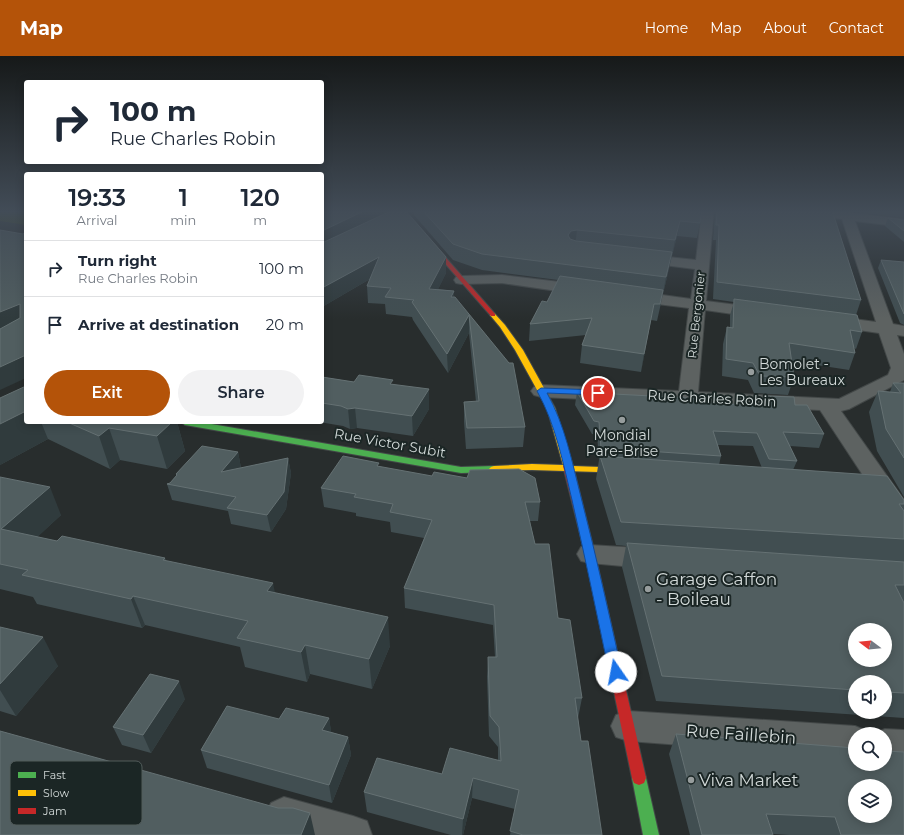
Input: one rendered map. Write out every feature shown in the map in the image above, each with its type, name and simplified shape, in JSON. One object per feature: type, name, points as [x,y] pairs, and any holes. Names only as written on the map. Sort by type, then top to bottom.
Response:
[{"type":"main road","points":[[433,246],[461,280],[503,326],[519,350],[551,408],[569,468],[590,554],[628,726],[650,835]]},
{"type":"main road","name":"Rue Victor Subit","points":[[196,424],[461,470],[532,467],[635,472]]},
{"type":"street","name":"Rue Bergonier","points":[[688,396],[703,246]]},
{"type":"street","name":"Rue Charles Robin","points":[[541,391],[688,396],[842,405],[900,378],[900,368],[894,329],[860,246]]},
{"type":"street","points":[[627,257],[701,265]]},
{"type":"street","points":[[461,280],[502,279],[596,291]]},
{"type":"street","points":[[619,294],[775,314]]},
{"type":"street","points":[[814,319],[894,329]]},
{"type":"street","points":[[827,405],[877,489],[904,518]]},
{"type":"street","points":[[590,554],[677,560]]},
{"type":"street","name":"Rue Faillebin","points":[[628,726],[848,742]]},
{"type":"street","points":[[892,745],[904,746]]},
{"type":"street","points":[[253,807],[353,835]]},
{"type":"building","points":[[0,246],[24,246],[24,356],[0,367],[0,329],[20,318],[20,304],[0,312]]},
{"type":"building","points":[[324,246],[437,246],[446,257],[429,289],[454,291],[451,297],[455,297],[509,363],[513,363],[525,427],[467,428],[464,402],[479,401],[469,315],[447,354],[412,302],[414,300],[385,297],[391,288],[367,286],[379,257],[324,287]]},
{"type":"building","points":[[460,246],[623,246],[672,252],[666,277],[482,254]]},
{"type":"building","points":[[718,246],[844,246],[861,300],[717,282]]},
{"type":"building","points":[[881,260],[904,262],[904,314]]},
{"type":"building","points":[[560,276],[663,290],[660,304],[654,304],[644,354],[582,345],[592,318],[530,324],[542,301],[547,302]]},
{"type":"building","points":[[734,299],[857,315],[862,332],[850,330],[855,353],[789,343],[794,377],[760,376],[753,363],[726,359],[727,327],[733,328]]},
{"type":"building","points":[[359,375],[393,380],[390,384],[429,389],[412,416],[355,408],[348,409],[341,406],[324,403],[324,377],[354,382]]},
{"type":"building","points":[[893,383],[904,383],[904,458],[886,429],[878,391],[901,393]]},
{"type":"building","points":[[24,387],[24,412],[0,424],[0,398]]},
{"type":"building","points":[[577,392],[707,399],[708,403],[770,406],[765,396],[794,397],[795,405],[807,405],[824,434],[783,432],[797,461],[769,459],[757,433],[713,431],[721,456],[601,448],[599,422],[594,421]]},
{"type":"building","points":[[72,424],[170,424],[157,436],[109,428],[99,436]]},
{"type":"building","points":[[202,446],[238,452],[221,472],[288,458],[284,492],[267,515],[227,508],[236,497],[167,484],[170,483],[177,475],[176,474]]},
{"type":"building","points":[[343,456],[379,463],[377,466],[432,476],[434,472],[467,478],[470,470],[519,469],[535,478],[540,502],[525,502],[535,544],[549,544],[558,618],[570,620],[582,698],[575,698],[581,741],[588,741],[602,835],[523,835],[510,831],[519,790],[473,778],[463,819],[364,792],[377,758],[442,774],[450,748],[501,761],[499,727],[490,716],[488,657],[497,657],[494,605],[404,588],[432,520],[390,512],[393,504],[354,497],[356,494],[321,488]]},
{"type":"building","points":[[600,456],[887,476],[904,500],[904,504],[899,504],[904,511],[904,539],[621,522]]},
{"type":"building","points":[[0,477],[50,487],[1,529],[57,541],[62,536],[165,558],[163,560],[273,583],[267,591],[388,617],[369,659],[305,645],[301,652],[237,638],[248,621],[133,596],[131,599],[22,575],[28,570],[0,564]]},
{"type":"building","points":[[627,543],[904,562],[904,585],[895,585],[904,603],[904,693],[892,692],[892,675],[848,675],[848,689],[662,676]]},
{"type":"building","points":[[0,627],[43,637],[0,684]]},
{"type":"building","points":[[150,674],[179,681],[143,735],[113,727]]},
{"type":"building","points":[[227,706],[279,719],[286,708],[329,718],[322,730],[348,737],[329,785],[201,750]]},
{"type":"building","points":[[0,731],[108,761],[10,761],[10,825],[142,825],[142,770],[278,808],[293,808],[310,813],[301,835],[0,835]]},
{"type":"building","points":[[676,734],[848,747],[848,771],[892,771],[892,751],[904,752],[904,835],[841,835],[835,817],[766,814],[773,835],[702,835]]},
{"type":"traffic: fast","points":[[196,424],[461,470],[494,469]]},
{"type":"traffic: fast","points":[[639,778],[651,835]]},
{"type":"traffic: slow","points":[[493,315],[503,326],[519,350],[551,408],[568,466]]},
{"type":"traffic: slow","points":[[494,469],[532,467],[628,471]]},
{"type":"traffic: jam","points":[[433,246],[493,315]]},
{"type":"traffic: jam","points":[[568,466],[590,554],[639,778]]},
{"type":"place","name":"Bomolet - Les Bureaux","points":[[751,372]]},
{"type":"place","name":"Mondial Pare-Brise","points":[[622,420]]},
{"type":"place","name":"Garage Caffon - Boileau","points":[[648,589]]},
{"type":"place","name":"Viva Market","points":[[691,780]]},
{"type":"route","points":[[598,393],[541,391],[551,408],[564,449],[590,554],[616,672]]}]
